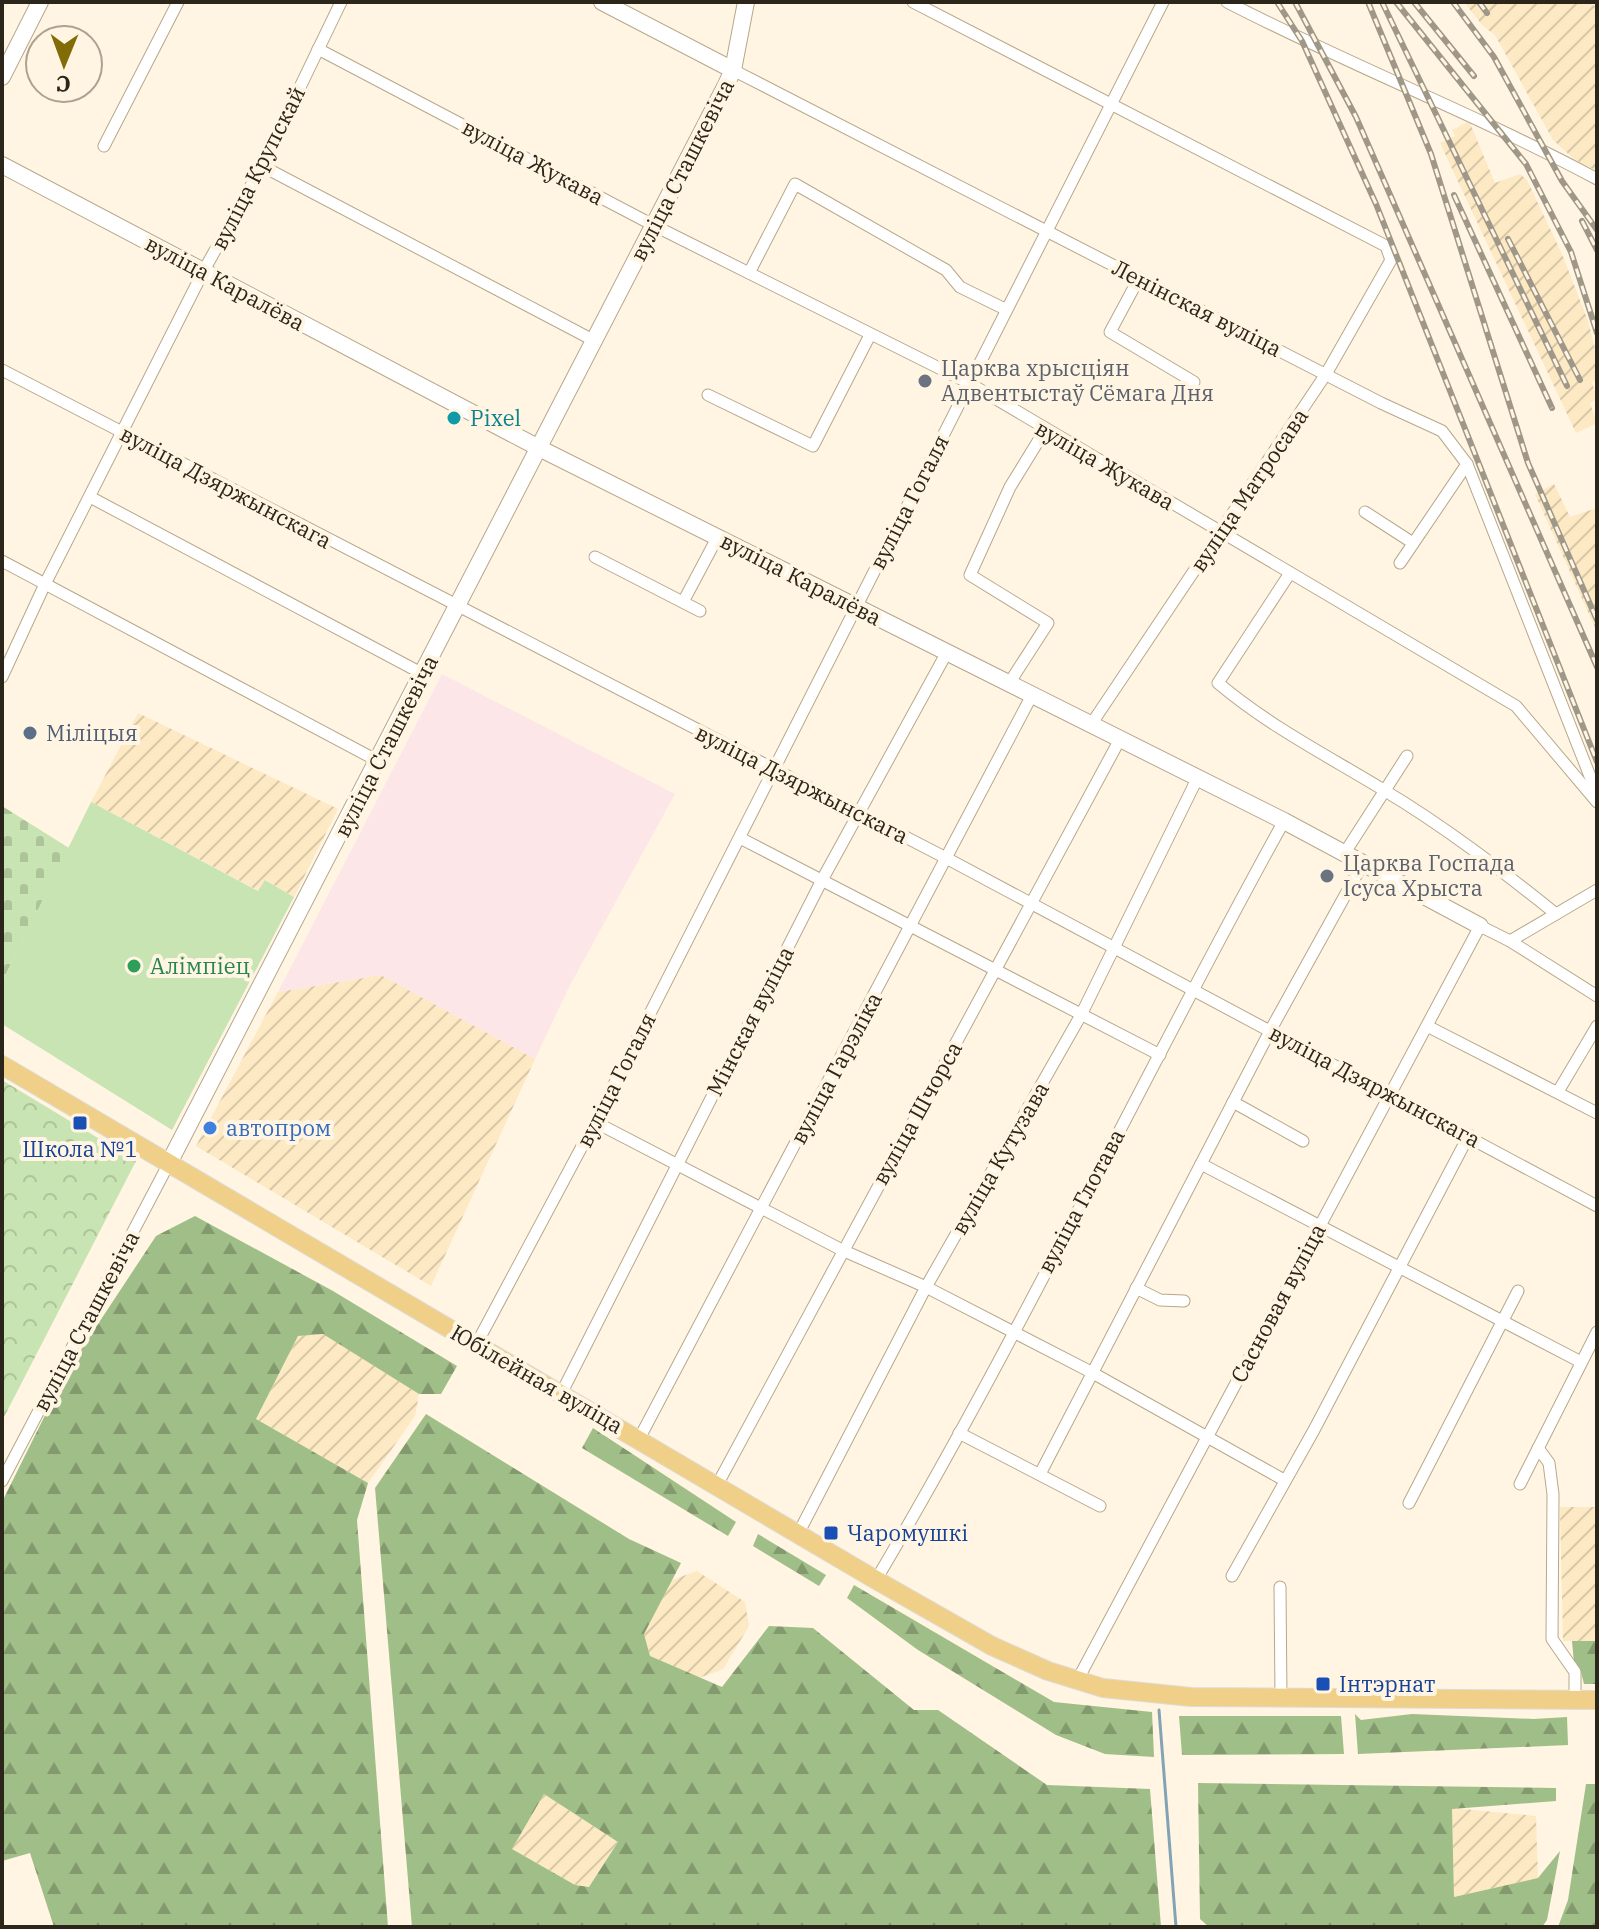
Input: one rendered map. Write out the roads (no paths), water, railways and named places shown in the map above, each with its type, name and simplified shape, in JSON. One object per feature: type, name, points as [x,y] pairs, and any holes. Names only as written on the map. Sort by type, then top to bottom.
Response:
[{"type":"main road","name":"Юбілейная вуліца","points":[[2,1065],[168,1165],[562,1392],[876,1580],[992,1646],[1077,1681],[1103,1688],[1178,1696],[1597,1700]]},
{"type":"street","points":[[2,77],[40,2]]},
{"type":"street","points":[[104,146],[178,2]]},
{"type":"street","name":"вуліца Крупскай","points":[[2,677],[45,584],[203,272],[262,166],[341,2]]},
{"type":"street","name":"Ленінская вуліца","points":[[602,2],[1442,431],[1467,464],[1597,794]]},
{"type":"street","name":"вуліца Сташкевіча","points":[[2,1481],[458,608],[733,70],[746,2]]},
{"type":"street","points":[[913,2],[1112,104]]},
{"type":"street","name":"вуліца Гогаля","points":[[477,1343],[595,1122],[1163,2]]},
{"type":"street","points":[[1227,2],[1495,126],[1597,179]]},
{"type":"street","name":"вуліца Жукава","points":[[318,49],[653,225],[969,383],[1516,706],[1597,802]]},
{"type":"street","name":"вуліца Матросава","points":[[1090,726],[1326,374],[1391,260],[1386,246],[1112,104]]},
{"type":"street","name":"вуліца Каралёва","points":[[2,165],[539,448],[1284,821],[1510,941],[1597,996]]},
{"type":"street","points":[[262,166],[593,340]]},
{"type":"street","points":[[749,273],[795,184],[946,270],[960,287],[1005,309]]},
{"type":"street","points":[[1139,278],[1110,332],[1194,382]]},
{"type":"street","points":[[708,395],[813,446],[870,335]]},
{"type":"street","name":"вуліца Дзяржынскага","points":[[2,370],[1031,902],[1597,1206]]},
{"type":"street","points":[[1008,685],[1048,623],[970,575],[1010,487],[1045,430]]},
{"type":"street","points":[[1400,563],[1467,464]]},
{"type":"street","points":[[90,497],[423,674]]},
{"type":"street","points":[[1365,512],[1413,543]]},
{"type":"street","points":[[683,602],[717,538]]},
{"type":"street","points":[[595,557],[700,611]]},
{"type":"street","points":[[2,561],[378,761]]},
{"type":"street","points":[[1290,573],[1218,683],[1257,716],[1384,790],[1482,854],[1556,914]]},
{"type":"street","name":"Мінская вуліца","points":[[562,1392],[822,880],[861,815],[946,654]]},
{"type":"street","name":"вуліца Гарэліка","points":[[639,1439],[1031,697]]},
{"type":"street","name":"вуліца Шчорса","points":[[716,1487],[1119,741]]},
{"type":"street","points":[[1344,854],[1407,756]]},
{"type":"street","name":"вуліца Кутузава","points":[[798,1534],[926,1287],[1081,1015],[1197,779]]},
{"type":"street","name":"вуліца Глотава","points":[[876,1580],[959,1433],[1160,1055],[1191,990],[1284,821]]},
{"type":"street","points":[[740,838],[1160,1055]]},
{"type":"street","points":[[1040,1474],[1270,1031],[1363,863]]},
{"type":"street","points":[[1510,941],[1597,890]]},
{"type":"street","name":"Сасновая вуліца","points":[[1077,1681],[1388,1094],[1429,1027],[1480,926]]},
{"type":"street","points":[[1559,1090],[1597,1026]]},
{"type":"street","points":[[1429,1027],[1559,1090],[1597,1113]]},
{"type":"street","points":[[1233,1102],[1303,1141]]},
{"type":"street","points":[[595,1122],[842,1250],[926,1287],[1091,1372],[1284,1480]]},
{"type":"street","points":[[1232,1576],[1401,1267],[1469,1135]]},
{"type":"street","points":[[1201,1164],[1581,1362]]},
{"type":"street","points":[[1136,1288],[1160,1300],[1184,1301]]},
{"type":"street","points":[[1409,1503],[1518,1291]]},
{"type":"street","points":[[1520,1484],[1597,1332]]},
{"type":"street","points":[[959,1433],[1100,1506]]},
{"type":"street","points":[[1538,1448],[1549,1463],[1553,1494],[1552,1639],[1575,1672],[1575,1700]]},
{"type":"street","points":[[1280,1587],[1281,1698]]},
{"type":"waterway","points":[[1159,1710],[1176,1927]]},
{"type":"railway","points":[[1277,2],[1302,41],[1376,204],[1597,762]]},
{"type":"railway","points":[[1295,2],[1356,117],[1597,667]]},
{"type":"railway","points":[[1368,2],[1431,154],[1528,463],[1597,620]]},
{"type":"railway","points":[[1382,2],[1567,386]]},
{"type":"railway","points":[[1396,2],[1526,164],[1571,252],[1597,333]]},
{"type":"railway","points":[[1414,2],[1474,76]]},
{"type":"railway","points":[[1453,2],[1494,57],[1562,181],[1597,230]]},
{"type":"railway","points":[[1479,2],[1487,13]]},
{"type":"railway","points":[[1454,195],[1552,408]]},
{"type":"railway","points":[[1582,221],[1597,250]]},
{"type":"railway","points":[[1508,239],[1580,380]]},
{"type":"place","name":"Царква хрысціян Адвентыстаў Сёмага Дня","points":[[925,381]]},
{"type":"place","name":"Pixel","points":[[454,418]]},
{"type":"place","name":"Міліцыя","points":[[30,733]]},
{"type":"place","name":"Царква Госпада Ісуса Хрыста","points":[[1327,876]]},
{"type":"place","name":"Алімпіец","points":[[134,966]]},
{"type":"place","name":"Школа №1","points":[[80,1123]]},
{"type":"place","name":"автопром","points":[[210,1128]]},
{"type":"place","name":"Чаромушкі","points":[[831,1533]]},
{"type":"place","name":"Інтэрнат","points":[[1323,1684]]}]
